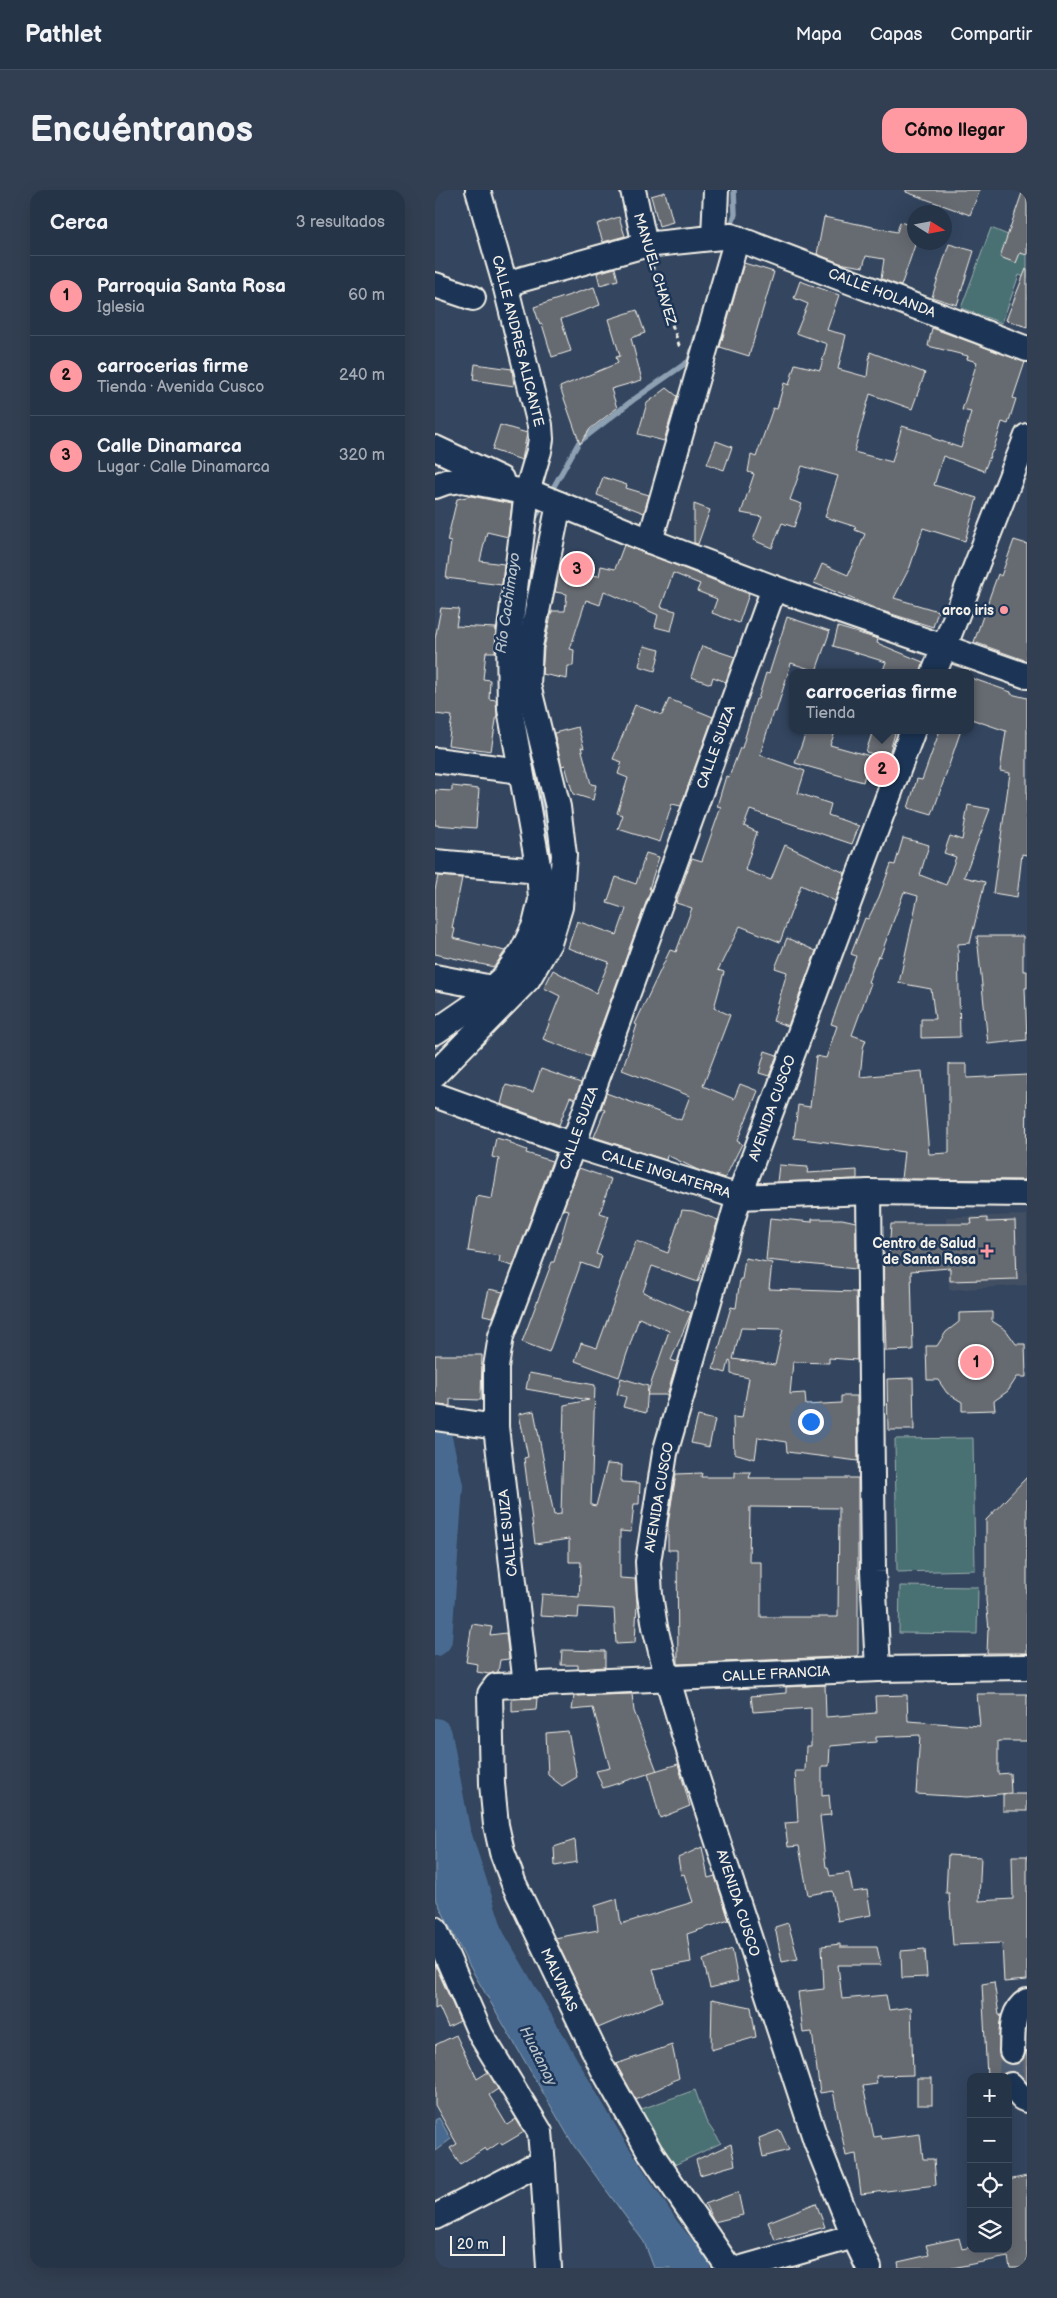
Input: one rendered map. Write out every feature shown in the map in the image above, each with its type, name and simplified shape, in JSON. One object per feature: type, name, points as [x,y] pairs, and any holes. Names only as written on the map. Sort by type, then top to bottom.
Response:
[{"type":"street","name":"CALLE ANDRES ALICANTE","points":[[478,190],[505,284],[540,425],[539,451],[544,498]]},
{"type":"street","name":"MANUEL CHAVEZ","points":[[633,190],[645,246]]},
{"type":"street","points":[[650,542],[726,237],[716,190]]},
{"type":"street","points":[[505,284],[645,246],[726,237]]},
{"type":"street","name":"CALLE HOLANDA","points":[[726,237],[1027,349]]},
{"type":"street","points":[[435,285],[473,298]]},
{"type":"street","points":[[935,669],[1027,436]]},
{"type":"street","points":[[435,448],[544,498],[650,542],[774,588],[1027,676]]},
{"type":"street","points":[[435,486],[446,482],[462,480],[544,498]]},
{"type":"street","points":[[435,1032],[470,1008],[504,977],[522,952],[535,925],[541,900],[539,871],[510,709],[509,638],[544,498]]},
{"type":"street","points":[[435,1074],[528,979],[549,943],[560,907],[564,855],[558,807],[528,684],[544,498]]},
{"type":"street","name":"CALLE SUIZA","points":[[525,1685],[496,1427],[496,1366],[501,1336],[573,1145],[774,588]]},
{"type":"street","name":"AVENIDA CUSCO","points":[[869,2268],[854,2236],[816,2141],[697,1778],[668,1680],[655,1627],[650,1595],[648,1562],[657,1492],[677,1406],[739,1197],[912,734]]},
{"type":"street","points":[[435,760],[521,771]]},
{"type":"street","points":[[435,862],[539,871]]},
{"type":"street","points":[[435,977],[491,988]]},
{"type":"street","name":"CALLE INGLATERRA","points":[[435,1094],[573,1145],[739,1197],[869,1192],[1027,1194]]},
{"type":"street","points":[[869,1192],[873,1572],[878,1669]]},
{"type":"street","points":[[435,1418],[496,1427]]},
{"type":"street","name":"CALLE FRANCIA","points":[[525,1685],[878,1669],[1027,1667]]},
{"type":"street","name":"MALVINAS","points":[[525,1685],[496,1686],[490,1694],[492,1784],[496,1825],[514,1884],[603,2069],[650,2152],[727,2265],[733,2268]]},
{"type":"street","points":[[435,1929],[481,2035],[540,2132],[549,2268]]},
{"type":"street","points":[[1011,2051],[1015,2014],[1018,2008],[1027,2002]]},
{"type":"street","points":[[435,2217],[531,2168],[543,2166]]},
{"type":"street","points":[[742,2268],[854,2236]]},
{"type":"path","name":"MANUEL CHAVEZ","points":[[645,246],[680,348]]},
{"type":"shaded area","name":"Centro de Salud de Santa Rosa","points":[[1027,1215],[1027,1285],[949,1290],[946,1217]]},
{"type":"green space","points":[[991,228],[1027,243],[1027,278],[1019,275],[1002,323],[961,308]]},
{"type":"green space","points":[[973,1438],[975,1570],[897,1572],[895,1439]]},
{"type":"green space","points":[[900,1586],[978,1587],[977,1634],[899,1633]]},
{"type":"green space","points":[[695,2090],[706,2121],[721,2143],[668,2168],[633,2112]]},
{"type":"water","points":[[435,1439],[446,1486],[435,1639]]},
{"type":"water","name":"Huatanay","points":[[435,1735],[453,1831],[488,1939],[609,2148],[664,2232],[693,2268],[654,2268],[644,2242],[574,2146],[466,1960],[435,1897]]},
{"type":"water","points":[[439,2118],[451,2139],[435,2151],[435,2120]]},
{"type":"building","points":[[906,190],[980,190],[970,215],[952,209],[952,205],[942,205],[906,192]]},
{"type":"building","points":[[1023,190],[1027,190],[1027,255],[1020,253],[1016,263],[1000,257]]},
{"type":"building","points":[[665,192],[673,222],[659,226],[651,196]]},
{"type":"building","points":[[619,217],[625,236],[603,242],[597,224]]},
{"type":"building","points":[[824,217],[897,232],[900,222],[907,224],[907,250],[913,250],[901,286],[881,279],[884,259],[866,256],[863,267],[839,263],[817,254]]},
{"type":"building","points":[[952,245],[974,251],[957,305],[932,297],[947,250],[952,250]]},
{"type":"building","points":[[744,263],[774,272],[749,356],[720,347]]},
{"type":"building","points":[[615,268],[618,280],[600,285],[597,273]]},
{"type":"building","points":[[1027,270],[1027,327],[1006,320]]},
{"type":"building","points":[[800,281],[839,295],[827,330],[846,335],[838,369],[867,377],[870,352],[925,373],[912,409],[870,394],[854,452],[892,462],[902,426],[932,435],[932,438],[961,448],[971,412],[962,410],[977,362],[967,359],[968,356],[928,346],[932,328],[1025,362],[1013,398],[1016,399],[1008,424],[1002,422],[993,451],[984,471],[943,456],[934,485],[977,498],[965,541],[923,528],[910,567],[894,598],[938,611],[933,627],[879,610],[814,583],[822,564],[848,575],[865,534],[855,530],[856,527],[825,517],[838,476],[802,466],[790,500],[802,504],[794,527],[782,523],[772,548],[753,540],[762,517],[741,513],[754,474],[748,472],[751,455],[756,457],[773,408],[777,409],[784,383],[789,385],[795,364],[820,370],[827,344],[796,333],[808,304],[794,298]]},
{"type":"building","points":[[594,287],[600,305],[561,319],[571,351],[552,357],[542,324],[540,325],[534,307]]},
{"type":"building","points":[[637,310],[645,333],[631,338],[642,380],[611,389],[617,408],[590,429],[580,444],[560,387],[618,363],[616,357],[620,356],[609,319]]},
{"type":"building","points":[[475,364],[512,369],[514,386],[473,380]]},
{"type":"building","points":[[667,388],[677,396],[664,441],[638,434],[647,403]]},
{"type":"building","points":[[500,425],[527,433],[522,460],[492,450]]},
{"type":"building","points":[[716,441],[732,447],[724,470],[707,464]]},
{"type":"building","points":[[603,477],[627,485],[626,488],[649,495],[644,513],[597,495]]},
{"type":"building","points":[[471,496],[512,504],[508,537],[487,532],[480,561],[504,564],[502,585],[446,578],[451,542],[447,541],[457,499]]},
{"type":"building","points":[[694,504],[710,510],[698,544],[694,543]]},
{"type":"building","name":"arco iris","points":[[1014,540],[1027,544],[1027,661],[974,642],[998,574],[1001,576]]},
{"type":"building","points":[[624,545],[749,594],[739,623],[712,613],[717,599],[697,591],[700,584],[673,573],[661,607],[676,611],[671,631],[655,627],[658,615],[604,591],[600,605],[586,600],[570,649],[574,650],[573,666],[568,666],[567,679],[542,674],[544,648],[552,611],[565,611],[567,594],[555,592],[559,571],[599,576],[601,566],[615,569]]},
{"type":"building","points":[[441,608],[459,609],[456,626],[496,628],[495,652],[486,652],[483,679],[490,680],[489,699],[496,700],[497,714],[491,751],[448,745],[452,716],[435,714],[435,639]]},
{"type":"building","points":[[787,617],[830,631],[817,669],[810,669],[791,663],[760,755],[805,771],[798,793],[831,804],[828,815],[859,826],[852,844],[750,810],[744,826],[757,832],[745,870],[771,880],[785,845],[845,873],[835,901],[801,885],[780,942],[740,926],[718,970],[724,972],[714,1008],[730,1015],[703,1086],[734,1099],[740,1084],[758,1091],[737,1141],[742,1144],[725,1178],[698,1170],[667,1155],[666,1160],[594,1137],[605,1110],[601,1109],[606,1093],[681,1120],[690,1096],[622,1070],[637,1025],[635,1024],[670,950],[676,952],[692,908],[676,903],[692,858],[702,861],[721,807],[717,806],[726,776],[729,777],[740,748],[742,748],[756,699],[758,699],[766,673],[769,674]]},
{"type":"building","points":[[838,627],[878,639],[877,643],[923,662],[922,669],[883,669],[886,662],[833,646]]},
{"type":"building","points":[[644,646],[660,650],[655,671],[639,666]]},
{"type":"building","points":[[702,646],[735,657],[726,682],[713,677],[711,684],[691,677]]},
{"type":"building","points":[[974,679],[1011,692],[1011,694],[1027,698],[1027,855],[1022,854],[1017,897],[993,893],[1010,773],[1000,771],[1006,731],[974,720]]},
{"type":"building","points":[[669,699],[713,717],[681,806],[672,804],[660,842],[618,829],[623,815],[617,813],[628,778],[618,774],[622,762],[613,759],[635,705],[662,715]]},
{"type":"building","points":[[578,727],[584,748],[581,747],[591,784],[596,785],[593,800],[573,794],[565,765],[562,766],[554,733]]},
{"type":"building","points":[[806,734],[834,734],[830,745],[870,756],[863,782],[795,763]]},
{"type":"building","points":[[872,734],[895,734],[888,758],[866,752]]},
{"type":"building","points":[[939,734],[960,734],[932,815],[908,808],[917,779],[922,780]]},
{"type":"building","points":[[452,786],[479,789],[476,828],[435,825],[435,790],[452,791]]},
{"type":"building","points":[[968,805],[990,809],[964,877],[985,882],[970,943],[958,944],[960,1037],[921,1038],[921,1019],[935,1019],[931,989],[899,983],[918,896],[904,892],[880,957],[878,956],[868,982],[871,983],[852,1035],[866,1040],[863,1048],[860,1077],[922,1071],[929,1154],[949,1153],[949,1064],[967,1064],[967,1078],[1027,1075],[1026,1180],[901,1179],[904,1152],[794,1138],[798,1105],[810,1107],[816,1056],[826,1058],[837,1026],[831,1024],[856,956],[851,954],[865,918],[868,919],[879,897],[891,864],[895,865],[903,838],[929,845],[920,875],[946,885],[956,857],[944,853],[950,836],[962,840]]},
{"type":"building","points":[[646,853],[659,857],[649,889],[651,889],[590,1057],[543,1039],[560,996],[544,988],[553,970],[596,993],[609,962],[568,948],[577,921],[617,935],[626,909],[607,903],[616,877],[636,884]]},
{"type":"building","points":[[438,876],[462,878],[452,928],[455,929],[453,938],[505,951],[494,967],[435,954],[435,890]]},
{"type":"building","points":[[977,936],[1023,936],[1023,971],[1027,971],[1027,988],[1025,988],[1027,1040],[988,1044]]},
{"type":"building","points":[[787,938],[816,951],[788,1026],[773,1021],[787,972],[775,968]]},
{"type":"building","points":[[765,1051],[777,1055],[769,1076],[759,1073]]},
{"type":"building","points":[[541,1069],[581,1083],[575,1099],[570,1097],[559,1125],[501,1104],[506,1085],[533,1092]]},
{"type":"building","points":[[496,1138],[511,1142],[511,1144],[527,1150],[526,1153],[552,1161],[513,1266],[499,1262],[500,1256],[468,1251],[477,1196],[492,1199],[499,1159],[492,1157]]},
{"type":"building","points":[[779,1165],[808,1167],[807,1173],[857,1170],[857,1179],[777,1182]]},
{"type":"building","points":[[579,1168],[611,1179],[600,1213],[609,1216],[596,1254],[602,1256],[598,1269],[581,1263],[549,1352],[522,1342],[552,1262],[554,1262],[569,1210],[563,1209]]},
{"type":"building","points":[[682,1210],[693,1211],[718,1220],[698,1282],[652,1266],[643,1292],[691,1313],[671,1360],[677,1362],[667,1395],[647,1395],[669,1331],[639,1318],[619,1377],[575,1361],[581,1343],[597,1348],[636,1241],[668,1253]]},
{"type":"building","points":[[770,1218],[812,1222],[812,1219],[842,1219],[856,1222],[856,1269],[766,1260]]},
{"type":"building","points":[[987,1218],[987,1222],[1015,1221],[1017,1279],[950,1281],[950,1268],[911,1271],[913,1350],[886,1351],[883,1254],[889,1254],[891,1224],[972,1224],[971,1219]]},
{"type":"building","points":[[745,1258],[772,1263],[769,1289],[856,1292],[857,1360],[829,1358],[829,1363],[793,1362],[790,1394],[805,1393],[806,1405],[841,1403],[841,1396],[857,1396],[858,1461],[787,1452],[786,1442],[758,1437],[755,1459],[734,1453],[733,1417],[742,1418],[749,1378],[731,1374],[731,1362],[729,1361],[726,1373],[713,1369],[731,1307],[736,1308],[740,1279],[742,1279]],"holes":[[[741,1328],[783,1329],[775,1365],[733,1359]]]},
{"type":"building","points":[[489,1289],[503,1292],[493,1317],[483,1315]]},
{"type":"building","points":[[992,1312],[992,1321],[1006,1330],[1016,1344],[1025,1344],[1026,1377],[1017,1377],[1008,1391],[994,1401],[995,1410],[962,1411],[962,1402],[947,1393],[938,1380],[927,1380],[926,1346],[937,1346],[946,1332],[959,1322],[959,1313]]},
{"type":"building","points":[[435,1355],[482,1355],[481,1400],[450,1399],[450,1406],[435,1405]]},
{"type":"building","points":[[529,1373],[595,1385],[591,1505],[596,1506],[607,1464],[622,1465],[621,1482],[640,1483],[639,1504],[634,1504],[631,1532],[620,1531],[620,1578],[635,1579],[637,1603],[635,1643],[616,1644],[614,1609],[579,1607],[578,1618],[540,1616],[542,1594],[579,1597],[581,1562],[569,1562],[569,1539],[535,1544],[524,1458],[528,1457],[519,1414],[534,1411],[554,1515],[561,1514],[564,1405],[589,1400],[526,1389]]},
{"type":"building","points":[[621,1378],[648,1386],[646,1413],[623,1407],[626,1397],[617,1394]]},
{"type":"building","points":[[913,1378],[914,1430],[888,1430],[887,1379]]},
{"type":"building","points":[[698,1416],[715,1420],[709,1447],[691,1443]]},
{"type":"building","points":[[735,1472],[751,1472],[749,1478],[858,1478],[858,1656],[678,1664],[677,1550],[668,1550],[668,1524],[676,1474],[702,1473],[701,1477],[735,1477]],"holes":[[[750,1507],[839,1508],[838,1617],[761,1617],[761,1562],[749,1562]]]},
{"type":"building","points":[[1027,1477],[1027,1653],[987,1653],[989,1629],[986,1601],[986,1520]]},
{"type":"building","points":[[472,1624],[492,1627],[490,1635],[506,1633],[509,1659],[500,1660],[498,1672],[489,1674],[477,1672],[478,1664],[466,1662]]},
{"type":"building","points":[[562,1650],[605,1651],[605,1667],[578,1669],[578,1665],[561,1665]]},
{"type":"building","points":[[825,1685],[826,1717],[876,1713],[875,1696],[907,1695],[908,1721],[980,1726],[977,1694],[1027,1694],[1027,1741],[998,1741],[998,1774],[1010,1773],[1011,1793],[967,1797],[916,1794],[920,1735],[876,1737],[876,1742],[830,1746],[829,1766],[822,1766],[822,1796],[829,1795],[831,1815],[820,1816],[826,1867],[828,1867],[830,1876],[849,1873],[853,1892],[867,1890],[871,1915],[838,1921],[832,1891],[808,1895],[799,1846],[788,1847],[785,1823],[798,1822],[795,1771],[805,1771],[806,1746],[811,1746],[811,1708],[753,1712],[751,1696],[786,1693],[786,1687]]},
{"type":"building","points":[[632,1694],[634,1711],[657,1771],[603,1788],[596,1771],[610,1768],[593,1708],[572,1710],[574,1696]]},
{"type":"building","points":[[537,1698],[536,1710],[512,1712],[512,1699]]},
{"type":"building","points":[[568,1731],[577,1777],[562,1786],[548,1775],[546,1733]]},
{"type":"building","points":[[678,1764],[690,1806],[660,1818],[648,1773]]},
{"type":"building","points":[[1003,1794],[1027,1794],[1027,1811],[1003,1811]]},
{"type":"building","points":[[575,1840],[577,1862],[555,1866],[554,1847]]},
{"type":"building","points":[[702,1847],[708,1878],[715,1876],[729,1920],[687,1934],[691,1962],[653,1969],[662,2001],[598,2028],[555,1938],[598,1930],[595,1906],[617,1899],[621,1924],[693,1902],[684,1874],[681,1875],[678,1858]]},
{"type":"building","points":[[948,1855],[981,1857],[979,1901],[1013,1899],[1012,1856],[1027,1856],[1027,1980],[1004,1982],[1002,1943],[953,1945],[949,1893],[946,1893]]},
{"type":"building","points":[[788,1923],[798,1959],[782,1962],[775,1927]]},
{"type":"building","points":[[840,1944],[840,1947],[877,1947],[881,1965],[838,1965],[842,1999],[886,1995],[889,2010],[911,2007],[913,2075],[876,2076],[877,2084],[863,2086],[874,2137],[881,2136],[882,2139],[920,2134],[923,2159],[934,2159],[936,2185],[861,2194],[856,2154],[846,2156],[833,2091],[820,2093],[812,2032],[803,2033],[798,1992],[824,1989],[822,1946]]},
{"type":"building","points":[[732,1949],[738,1981],[710,1988],[703,1960]]},
{"type":"building","points":[[925,1949],[927,1977],[902,1978],[901,1951]]},
{"type":"building","points":[[435,1964],[460,2021],[448,2027],[439,2007],[435,2009]]},
{"type":"building","points":[[994,1982],[999,2015],[1001,2015],[1000,2057],[1005,2063],[1018,2063],[1023,2059],[1027,2050],[1027,2083],[1015,2072],[987,2073],[982,1984]]},
{"type":"building","points":[[712,1999],[751,2007],[756,2037],[711,2050]]},
{"type":"building","points":[[456,2035],[477,2079],[488,2072],[498,2089],[489,2095],[507,2125],[516,2119],[524,2132],[502,2145],[500,2142],[487,2151],[485,2148],[460,2164],[450,2148],[457,2144],[435,2105],[435,2045]]},
{"type":"building","points":[[672,2045],[679,2078],[636,2100],[616,2064]]},
{"type":"building","points":[[917,2078],[932,2078],[932,2105],[917,2105]]},
{"type":"building","points":[[780,2130],[789,2150],[763,2157],[759,2138]]},
{"type":"building","points":[[731,2144],[735,2165],[700,2175],[696,2160]]},
{"type":"building","points":[[1027,2176],[1027,2268],[1010,2268],[1008,2257],[952,2268],[899,2268],[898,2262],[929,2255],[926,2245],[959,2238],[962,2249],[967,2248],[967,2253],[1012,2253],[1012,2179]]},
{"type":"building","points":[[738,2192],[743,2215],[714,2222],[705,2204]]},
{"type":"building","points":[[816,2203],[825,2227],[775,2240],[768,2222]]},
{"type":"waterway","name":"Río Cachimayo","points":[[730,230],[735,214],[734,190]]},
{"type":"waterway","name":"Río Cachimayo","points":[[549,495],[579,442],[633,400],[689,361],[699,327]]},
{"type":"waterway","name":"Río Cachimayo","points":[[532,523],[544,503]]},
{"type":"waterway","name":"Río Cachimayo","points":[[526,732],[549,837],[548,860]]},
{"type":"waterway","name":"Río Cachimayo","points":[[435,1046],[443,1039]]},
{"type":"waterway","points":[[435,1439],[446,1486],[435,1639]]},
{"type":"waterway","name":"Huatanay","points":[[435,1735],[453,1831],[488,1939],[609,2148],[664,2232],[693,2268]]},
{"type":"tunnel","points":[[1011,2073],[1012,2051]]},
{"type":"place","name":"Calle Dinamarca","points":[[577,569]]},
{"type":"place","name":"arco iris","points":[[1004,610]]},
{"type":"place","name":"carrocerias firme","points":[[882,769]]},
{"type":"place","name":"Centro de Salud de Santa Rosa","points":[[987,1251]]},
{"type":"place","name":"Parroquia Santa Rosa","points":[[976,1362]]}]
